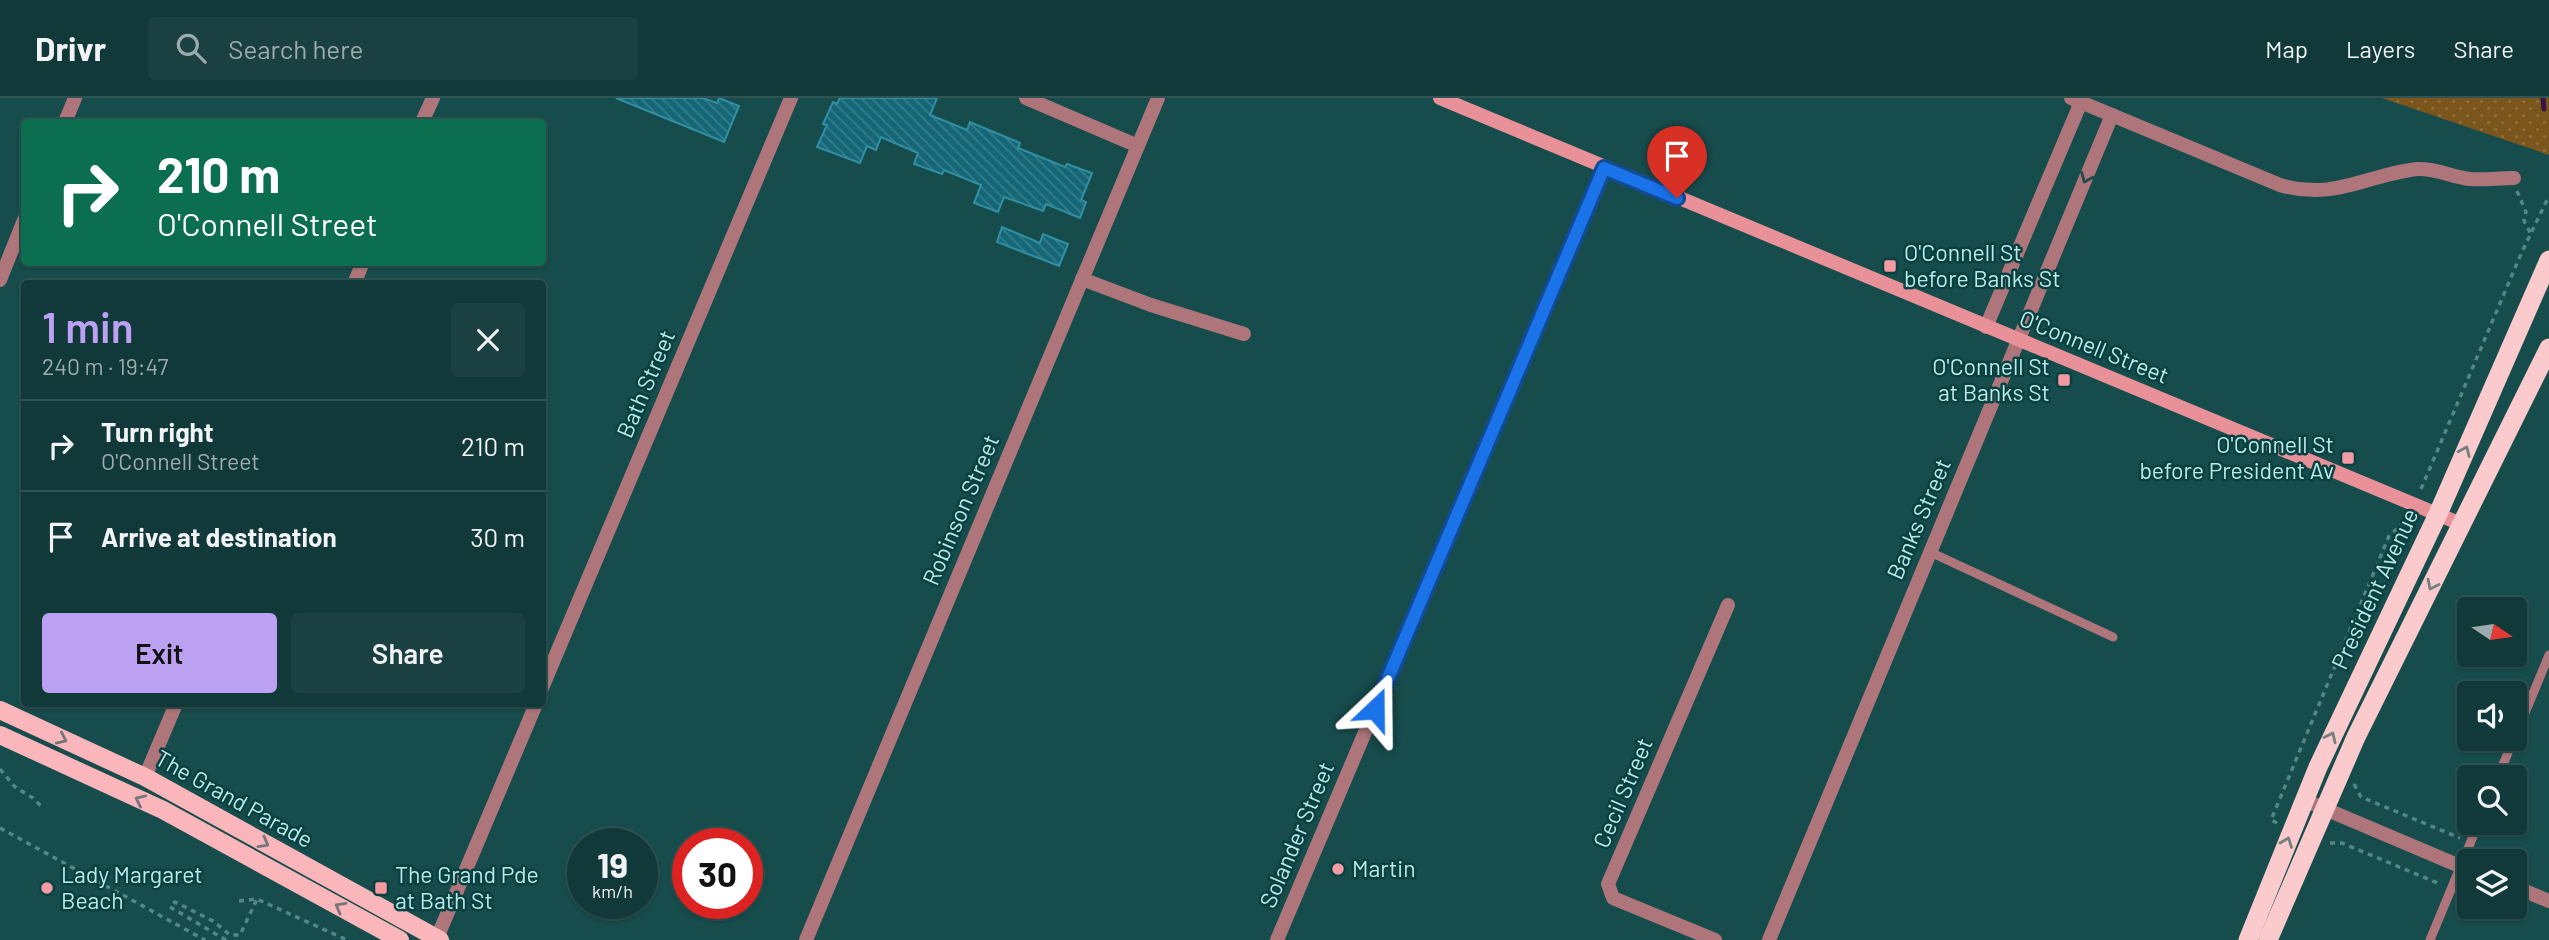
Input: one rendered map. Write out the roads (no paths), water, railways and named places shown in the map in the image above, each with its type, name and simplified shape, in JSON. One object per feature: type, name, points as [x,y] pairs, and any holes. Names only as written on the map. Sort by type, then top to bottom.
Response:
[{"type":"highway","name":"President Avenue","points":[[2248,940],[2334,731],[2438,514],[2549,260]]},
{"type":"highway","name":"President Avenue","points":[[2269,940],[2356,737],[2549,348]]},
{"type":"main road","name":"O'Connell Street","points":[[1440,98],[2461,524]]},
{"type":"main road","name":"The Grand Parade","points":[[0,710],[145,777],[439,939]]},
{"type":"main road","name":"The Grand Parade","points":[[0,735],[174,816],[400,940]]},
{"type":"street","points":[[66,119],[75,98]]},
{"type":"street","points":[[423,119],[433,98]]},
{"type":"street","name":"Bath Street","points":[[546,679],[791,98]]},
{"type":"street","points":[[1026,98],[1138,146]]},
{"type":"street","name":"Robinson Street","points":[[806,940],[1158,98]]},
{"type":"street","points":[[1986,327],[2076,100],[2297,190],[2350,187],[2400,172],[2421,169],[2469,179],[2514,178]]},
{"type":"street","name":"Banks Street","points":[[1775,938],[1930,552],[2112,115]]},
{"type":"street","name":"Solander Street","points":[[1277,940],[1604,168]]},
{"type":"street","points":[[0,280],[21,228]]},
{"type":"street","points":[[1082,279],[1244,334]]},
{"type":"street","name":"Cecil Street","points":[[1715,940],[1613,898],[1608,884],[1728,605]]},
{"type":"street","points":[[145,777],[175,707]]},
{"type":"street","points":[[439,939],[535,707]]},
{"type":"street","points":[[2304,800],[2457,865]]},
{"type":"street","points":[[2527,892],[2549,901]]},
{"type":"lane","points":[[1930,552],[2113,637]]},
{"type":"lane","points":[[2527,707],[2549,655]]},
{"type":"lane","points":[[2430,940],[2457,880]]},
{"type":"waterway","points":[[2543,98],[2544,109]]},
{"type":"place","name":"O'Connell St before Banks St","points":[[1890,266]]},
{"type":"place","name":"O'Connell St at Banks St","points":[[2064,380]]},
{"type":"place","name":"O'Connell St before President Av","points":[[2348,458]]},
{"type":"place","name":"Martin","points":[[1338,869]]},
{"type":"place","name":"Lady Margaret Beach","points":[[47,888]]},
{"type":"place","name":"The Grand Pde at Bath St","points":[[381,888]]}]
